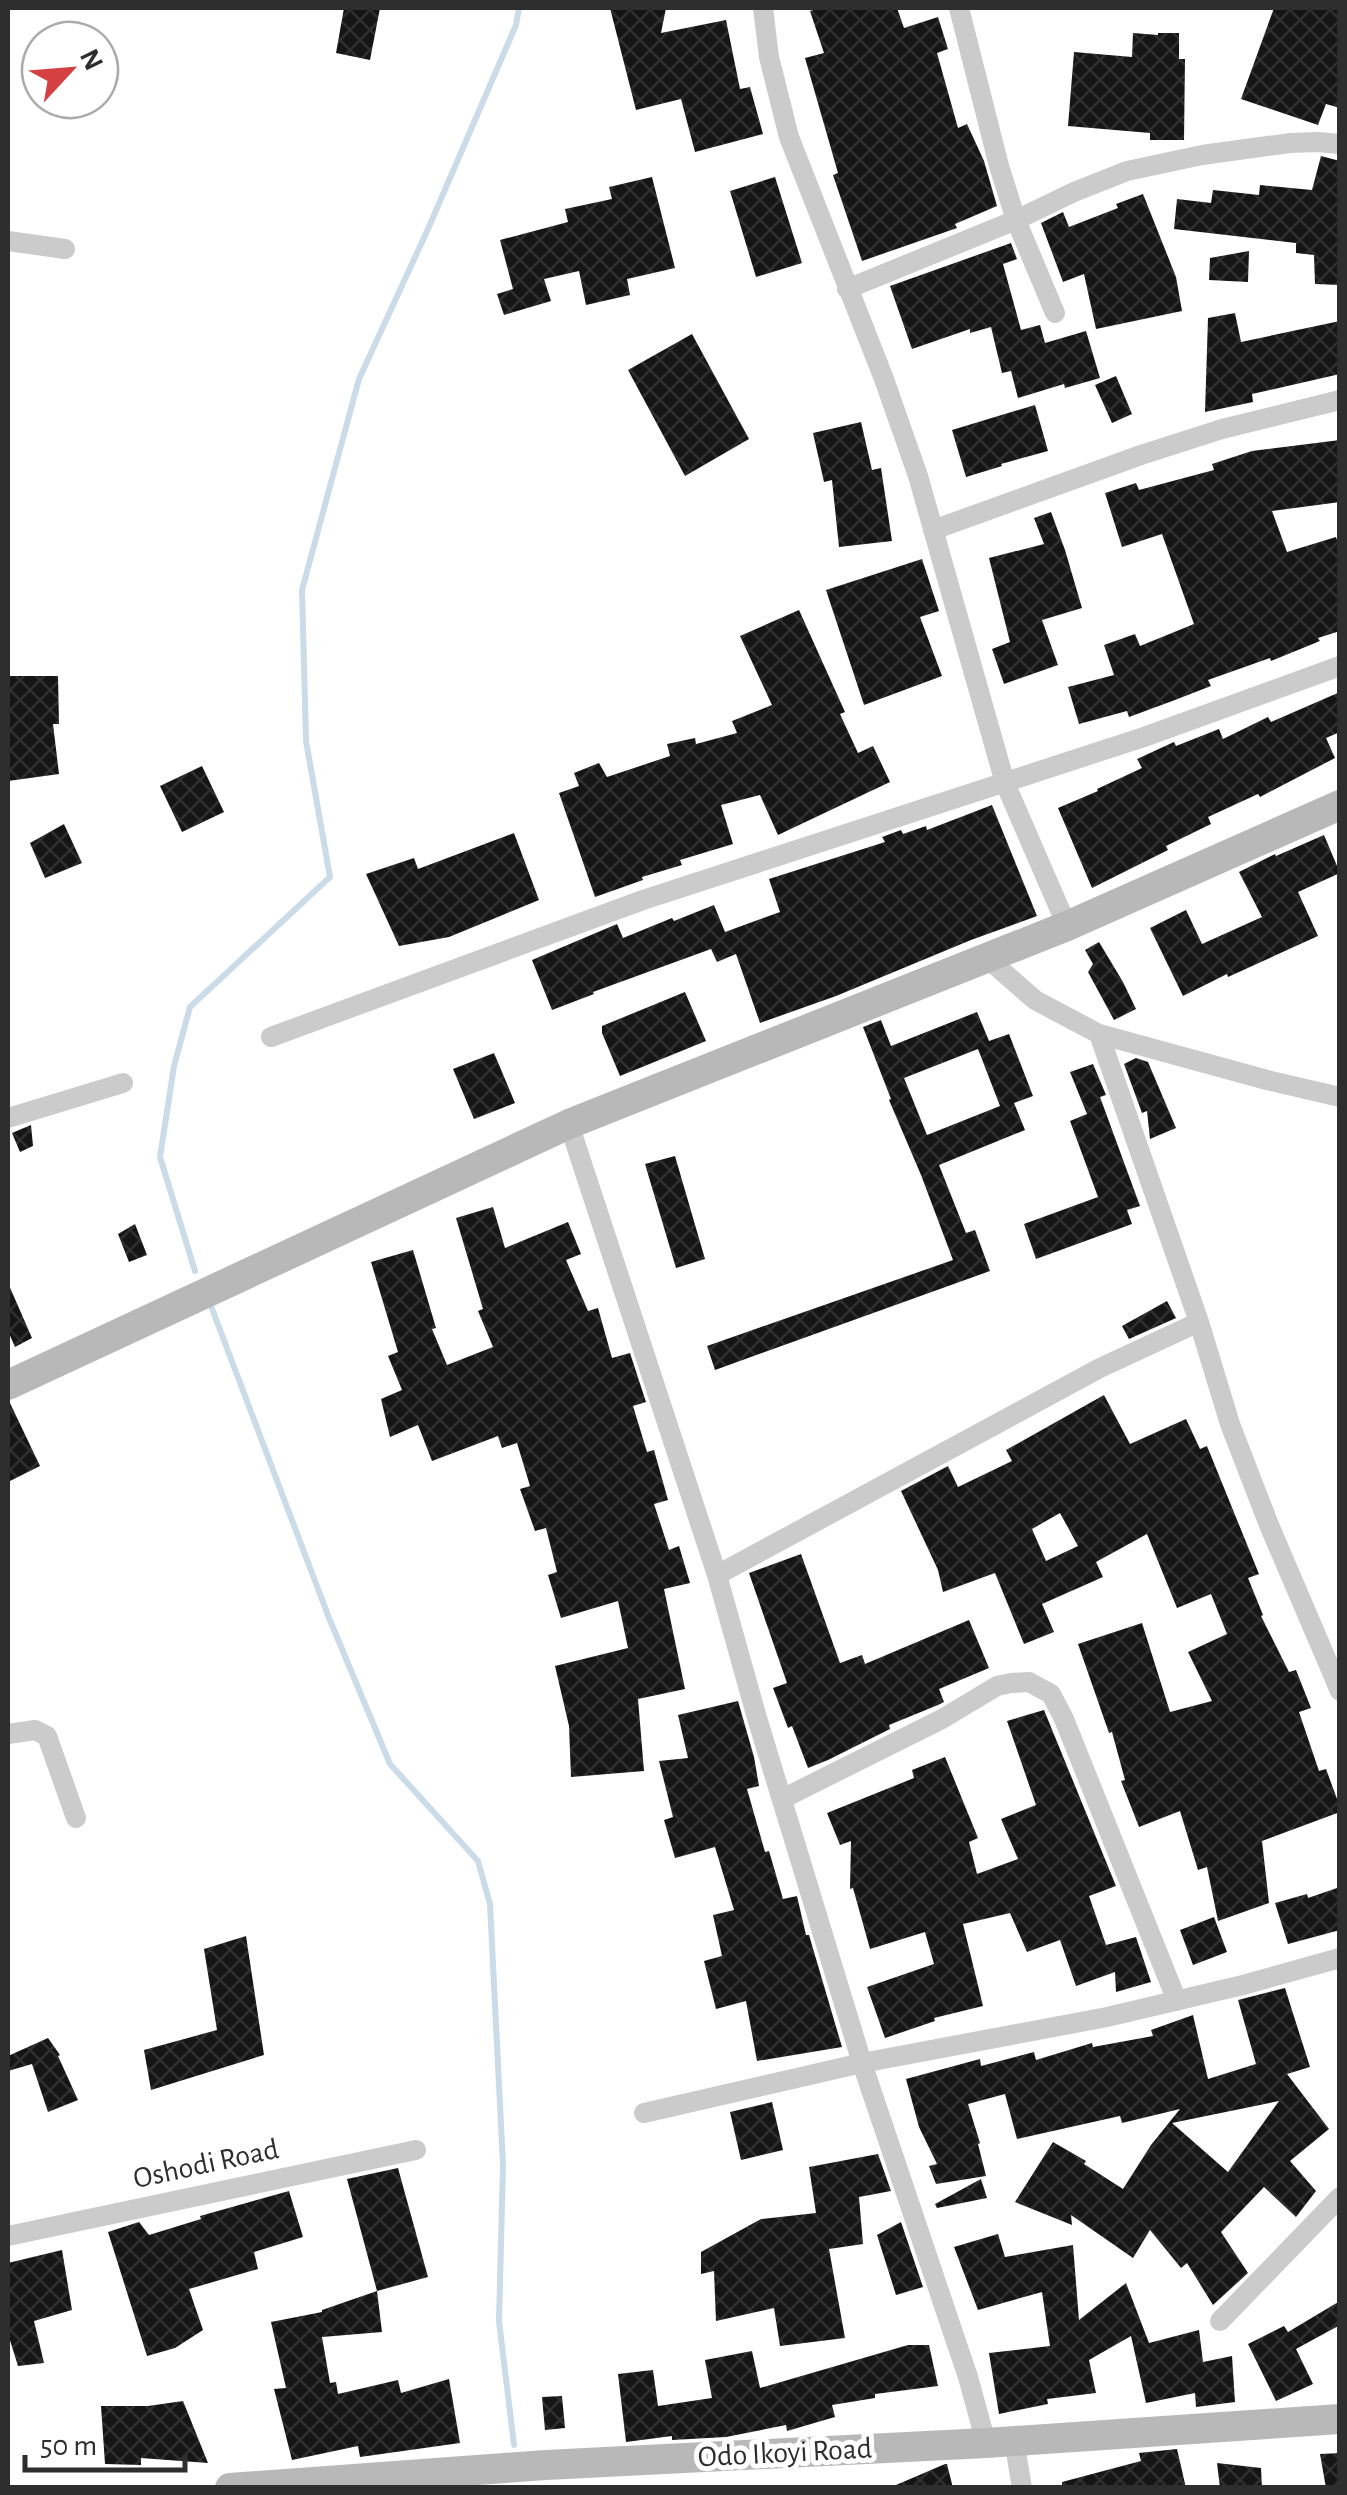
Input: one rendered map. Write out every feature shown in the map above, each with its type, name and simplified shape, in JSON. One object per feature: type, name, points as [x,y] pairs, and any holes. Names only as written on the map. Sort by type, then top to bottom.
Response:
[{"type":"street","points":[[762,8],[769,56],[790,137],[918,476],[1005,783],[1067,926]]},
{"type":"street","points":[[959,8],[999,166],[1016,220],[1055,313]]},
{"type":"street","points":[[847,289],[1127,171],[1202,155],[1290,143],[1340,144]]},
{"type":"street","points":[[8,241],[64,248]]},
{"type":"street","points":[[933,530],[1222,429],[1340,400]]},
{"type":"street","points":[[270,1038],[644,900],[1144,737],[1340,666]]},
{"type":"street","points":[[8,1385],[569,1124],[1067,926],[1340,805]]},
{"type":"street","points":[[987,958],[1036,1000],[1099,1034],[1340,1097]]},
{"type":"street","points":[[1099,1034],[1199,1322],[1230,1424],[1340,1691]]},
{"type":"street","points":[[8,1118],[123,1083]]},
{"type":"street","points":[[569,1124],[717,1574],[862,2063],[968,2377],[1022,2488]]},
{"type":"street","points":[[717,1574],[1100,1368],[1199,1322]]},
{"type":"street","points":[[782,1799],[942,1719],[997,1686],[1029,1682],[1051,1694],[1064,1719],[1177,2001]]},
{"type":"street","points":[[8,1734],[35,1730],[47,1736],[76,1818]]},
{"type":"street","points":[[644,2112],[862,2063],[1107,2017],[1340,1958]]},
{"type":"street","name":"Oshodi Road","points":[[8,2236],[416,2150]]},
{"type":"street","points":[[1220,2321],[1340,2197]]},
{"type":"street","name":"Odo Ikoyi Road","points":[[230,2488],[546,2465],[1340,2419]]},
{"type":"building","points":[[344,8],[380,8],[370,60],[336,53]]},
{"type":"building","points":[[610,8],[666,8],[661,33],[726,20],[740,89],[750,87],[763,134],[695,152],[681,99],[636,110]]},
{"type":"building","points":[[897,8],[904,28],[938,17],[948,49],[937,53],[958,128],[967,124],[984,161],[997,206],[955,224],[957,228],[862,261],[833,175],[838,173],[805,58],[824,53],[810,11]]},
{"type":"building","points":[[1274,8],[1340,8],[1340,108],[1326,104],[1318,125],[1241,99]]},
{"type":"building","points":[[1133,33],[1179,33],[1179,59],[1185,59],[1184,140],[1150,140],[1150,133],[1068,126],[1074,52],[1132,57]]},
{"type":"building","points":[[1321,156],[1340,161],[1340,285],[1315,284],[1314,255],[1296,253],[1296,243],[1174,229],[1177,199],[1211,203],[1213,190],[1259,195],[1260,185],[1312,190]]},
{"type":"building","points":[[652,177],[675,268],[627,279],[630,295],[586,305],[579,271],[544,279],[551,301],[504,315],[497,294],[513,289],[500,240],[568,222],[565,209],[612,199],[609,187]]},
{"type":"building","points":[[775,177],[802,263],[756,277],[730,191]]},
{"type":"building","points":[[1143,194],[1176,277],[1182,311],[1096,329],[1084,274],[1063,282],[1041,223],[1063,212],[1069,227]]},
{"type":"building","points":[[1011,243],[1017,259],[1003,264],[1021,330],[1040,325],[1045,343],[1086,331],[1100,378],[1018,398],[1011,371],[1002,373],[991,327],[970,333],[970,329],[912,349],[890,286]]},
{"type":"building","points":[[1249,251],[1248,282],[1209,280],[1210,258]]},
{"type":"building","points":[[1235,313],[1241,342],[1340,321],[1340,374],[1252,394],[1253,402],[1205,412],[1208,318]]},
{"type":"building","points":[[692,334],[749,439],[685,476],[628,370]]},
{"type":"building","points":[[1116,376],[1132,414],[1112,423],[1095,385]]},
{"type":"building","points":[[1035,405],[1048,451],[966,477],[952,430]]},
{"type":"building","points":[[861,422],[872,470],[881,468],[892,541],[839,547],[832,480],[824,482],[813,433]]},
{"type":"building","points":[[1340,440],[1340,502],[1272,511],[1287,552],[1336,537],[1340,549],[1340,631],[1271,661],[1270,658],[1208,680],[1211,686],[1129,717],[1127,711],[1079,724],[1068,687],[1114,675],[1104,645],[1135,634],[1140,646],[1194,624],[1162,534],[1122,547],[1105,493],[1136,483],[1139,490],[1214,470],[1212,464],[1252,451]]},
{"type":"building","points":[[1051,512],[1082,608],[1042,620],[1058,665],[1004,684],[992,649],[1010,642],[989,558],[1044,544],[1034,518]]},
{"type":"building","points":[[922,559],[939,611],[920,617],[942,676],[864,705],[826,590]]},
{"type":"building","points":[[799,610],[845,712],[840,714],[858,753],[873,746],[890,782],[778,835],[760,795],[721,805],[733,844],[680,860],[682,865],[595,897],[559,793],[579,786],[574,773],[599,763],[607,777],[670,756],[667,744],[695,738],[696,744],[737,733],[732,721],[772,705],[740,636]]},
{"type":"building","points":[[8,676],[58,676],[59,724],[53,724],[59,774],[8,781]]},
{"type":"building","points":[[1340,692],[1340,732],[1326,738],[1335,758],[1260,797],[1258,794],[1208,817],[1211,824],[1092,888],[1058,808],[1142,768],[1137,759],[1174,742],[1176,746],[1219,729],[1223,739],[1268,717],[1271,722]]},
{"type":"building","points":[[202,766],[224,812],[182,832],[160,786]]},
{"type":"building","points":[[992,805],[1037,916],[760,1023],[736,954],[717,962],[711,949],[552,1010],[532,960],[617,924],[623,938],[714,905],[725,932],[780,912],[769,879],[885,842],[882,837],[901,830],[903,834],[926,826],[927,830]]},
{"type":"building","points":[[64,824],[82,863],[45,878],[30,843]]},
{"type":"building","points":[[514,833],[539,900],[449,937],[399,946],[366,874],[414,858],[418,869]]},
{"type":"building","points":[[1324,835],[1340,873],[1298,892],[1318,936],[1183,996],[1150,928],[1186,910],[1202,944],[1262,917],[1239,872]]},
{"type":"building","points":[[1099,942],[1136,1009],[1114,1020],[1088,972],[1093,964],[1085,950]]},
{"type":"building","points":[[685,992],[706,1041],[620,1076],[602,1026]]},
{"type":"building","points":[[977,1012],[989,1041],[1009,1034],[1033,1096],[1014,1103],[1025,1130],[939,1165],[966,1233],[975,1230],[990,1271],[715,1370],[707,1346],[953,1260],[863,1027],[881,1020],[891,1046]],"holes":[[[978,1049],[1000,1106],[927,1135],[904,1078]]]},
{"type":"building","points":[[494,1053],[515,1103],[474,1119],[453,1069]]},
{"type":"building","points":[[1136,1058],[1148,1062],[1176,1128],[1150,1139],[1147,1111],[1142,1113],[1124,1064]]},
{"type":"building","points":[[1093,1064],[1106,1095],[1100,1097],[1140,1206],[1127,1210],[1132,1224],[1036,1259],[1024,1224],[1098,1197],[1070,1121],[1087,1114],[1070,1072]]},
{"type":"building","points":[[31,1125],[33,1146],[20,1152],[12,1133]]},
{"type":"building","points":[[675,1156],[705,1259],[676,1268],[645,1164]]},
{"type":"building","points":[[493,1207],[505,1248],[568,1222],[581,1254],[566,1260],[588,1311],[598,1308],[612,1358],[630,1353],[646,1402],[633,1406],[647,1452],[654,1450],[668,1500],[654,1504],[669,1550],[679,1546],[690,1583],[664,1589],[685,1689],[638,1699],[644,1771],[571,1777],[569,1726],[555,1666],[628,1648],[618,1601],[561,1618],[548,1575],[557,1572],[546,1528],[535,1531],[520,1489],[530,1486],[517,1443],[502,1448],[498,1436],[432,1461],[418,1425],[390,1437],[381,1399],[402,1390],[388,1356],[398,1352],[371,1262],[413,1250],[436,1328],[432,1329],[447,1365],[493,1347],[478,1311],[483,1309],[456,1218]]},
{"type":"building","points":[[135,1224],[147,1255],[129,1262],[118,1234]]},
{"type":"building","points":[[8,1283],[32,1338],[15,1347],[8,1331]]},
{"type":"building","points":[[1167,1301],[1176,1318],[1129,1339],[1122,1326]]},
{"type":"building","points":[[1104,1395],[1130,1444],[1186,1419],[1200,1449],[1207,1446],[1259,1574],[1248,1578],[1261,1616],[1289,1672],[1296,1670],[1311,1708],[1299,1712],[1319,1771],[1326,1769],[1340,1807],[1340,1812],[1262,1841],[1269,1903],[1218,1921],[1207,1867],[1198,1870],[1180,1811],[1139,1827],[1121,1781],[1125,1780],[1112,1732],[1109,1733],[1078,1644],[1142,1623],[1170,1712],[1212,1701],[1188,1652],[1227,1634],[1211,1594],[1177,1608],[1147,1534],[1096,1562],[1103,1577],[1042,1604],[1054,1632],[1024,1644],[995,1573],[943,1592],[938,1570],[901,1491],[948,1466],[958,1487],[1012,1461],[1006,1450]],"holes":[[[1060,1513],[1078,1546],[1046,1561],[1032,1529]]]},
{"type":"building","points":[[8,1404],[40,1466],[8,1482]]},
{"type":"building","points":[[801,1554],[840,1663],[862,1655],[865,1664],[969,1620],[989,1668],[939,1689],[944,1702],[889,1725],[890,1729],[808,1768],[773,1688],[787,1683],[749,1573]]},
{"type":"building","points":[[738,1701],[759,1786],[747,1789],[765,1852],[769,1851],[783,1899],[797,1896],[842,2047],[757,2061],[746,2001],[716,2009],[704,1961],[722,1956],[713,1915],[734,1910],[715,1847],[675,1858],[664,1820],[673,1817],[659,1761],[688,1758],[678,1715]]},
{"type":"building","points":[[1044,1710],[1116,1886],[1089,1896],[1106,1945],[1136,1937],[1151,1982],[1116,1992],[1115,1972],[1076,1986],[1060,1940],[1027,1952],[1010,1913],[963,1924],[983,2006],[934,2018],[935,2021],[885,2038],[867,1987],[934,1964],[925,1932],[870,1949],[853,1888],[850,1889],[851,1841],[840,1845],[827,1813],[914,1778],[912,1770],[945,1757],[978,1838],[969,1842],[977,1874],[1018,1859],[1001,1819],[1036,1805],[1007,1721]]},
{"type":"building","points":[[1340,1887],[1340,1930],[1288,1944],[1275,1903],[1307,1894],[1308,1898]]},
{"type":"building","points":[[1214,1917],[1227,1952],[1193,1965],[1180,1930]]},
{"type":"building","points":[[246,1936],[264,2055],[151,2090],[144,2050],[217,2030],[204,1949]]},
{"type":"building","points":[[1285,1988],[1310,2067],[1287,2074],[1329,2129],[1290,2161],[1316,2191],[1296,2217],[1264,2187],[1221,2232],[1248,2273],[1213,2305],[1187,2263],[1181,2268],[1150,2230],[1133,2258],[1071,2215],[1072,2225],[1015,2202],[1053,2142],[1123,2189],[1180,2109],[1122,2123],[1120,2116],[1017,2139],[1005,2094],[968,2104],[986,2176],[936,2184],[929,2166],[937,2164],[919,2127],[906,2079],[980,2059],[981,2066],[1034,2052],[1036,2060],[1092,2043],[1093,2047],[1153,2036],[1151,2030],[1193,2015],[1208,2079],[1256,2064],[1238,2000]],"holes":[[[1279,2101],[1228,2172],[1172,2123]]]},
{"type":"building","points":[[48,2038],[60,2055],[78,2100],[48,2112],[32,2064],[8,2071],[8,2056]]},
{"type":"building","points":[[772,2102],[783,2150],[741,2160],[730,2112]]},
{"type":"building","points":[[878,2154],[891,2191],[859,2197],[863,2244],[829,2249],[845,2338],[780,2346],[774,2308],[716,2321],[714,2271],[701,2274],[701,2252],[761,2219],[816,2213],[809,2167]]},
{"type":"building","points":[[398,2168],[428,2277],[377,2291],[347,2179]]},
{"type":"building","points":[[981,2179],[987,2198],[937,2208],[935,2204]]},
{"type":"building","points":[[289,2191],[303,2237],[254,2252],[258,2269],[189,2289],[203,2330],[175,2348],[147,2356],[108,2232],[139,2222],[149,2235]]},
{"type":"building","points":[[901,2222],[923,2287],[896,2295],[877,2235]]},
{"type":"building","points":[[998,2234],[1005,2257],[1073,2245],[1079,2320],[1126,2283],[1149,2343],[1199,2330],[1203,2362],[1232,2356],[1235,2402],[1196,2407],[1195,2393],[1146,2403],[1131,2336],[1089,2360],[1096,2393],[1047,2399],[1048,2404],[999,2414],[989,2353],[1050,2346],[1042,2292],[978,2310],[954,2247]]},
{"type":"building","points":[[62,2250],[72,2310],[34,2321],[44,2363],[18,2366],[8,2334],[8,2263]]},
{"type":"building","points":[[377,2291],[382,2332],[322,2337],[330,2383],[336,2382],[338,2394],[398,2380],[401,2393],[449,2379],[460,2443],[360,2457],[358,2446],[292,2460],[274,2389],[286,2388],[271,2322],[322,2312]]},
{"type":"building","points":[[1340,2301],[1340,2325],[1296,2349],[1313,2384],[1276,2401],[1248,2344],[1284,2326],[1288,2332]]},
{"type":"building","points":[[908,2345],[929,2345],[938,2386],[875,2394],[875,2398],[832,2405],[835,2417],[787,2431],[786,2425],[726,2437],[672,2440],[672,2436],[626,2442],[618,2374],[653,2370],[658,2406],[712,2398],[705,2360],[752,2351],[760,2388]]},
{"type":"building","points":[[562,2396],[565,2428],[545,2430],[542,2397]]},
{"type":"building","points":[[183,2401],[208,2463],[141,2458],[141,2465],[105,2464],[101,2406]]},
{"type":"building","points":[[1177,2449],[1186,2488],[1062,2488],[1062,2482],[1141,2461],[1139,2453]]},
{"type":"building","points":[[1340,2453],[1340,2488],[1326,2488],[1320,2454]]},
{"type":"building","points":[[1217,2463],[1261,2468],[1262,2488],[1220,2488]]},
{"type":"building","points":[[945,2464],[953,2488],[889,2488]]},
{"type":"waterway","points":[[195,1271],[160,1157],[174,1066],[190,1007],[330,877],[306,741],[302,590],[359,379],[516,25],[519,8]]},
{"type":"waterway","points":[[211,1306],[329,1618],[390,1764],[478,1861],[490,1904],[503,2165],[499,2321],[514,2445]]}]
